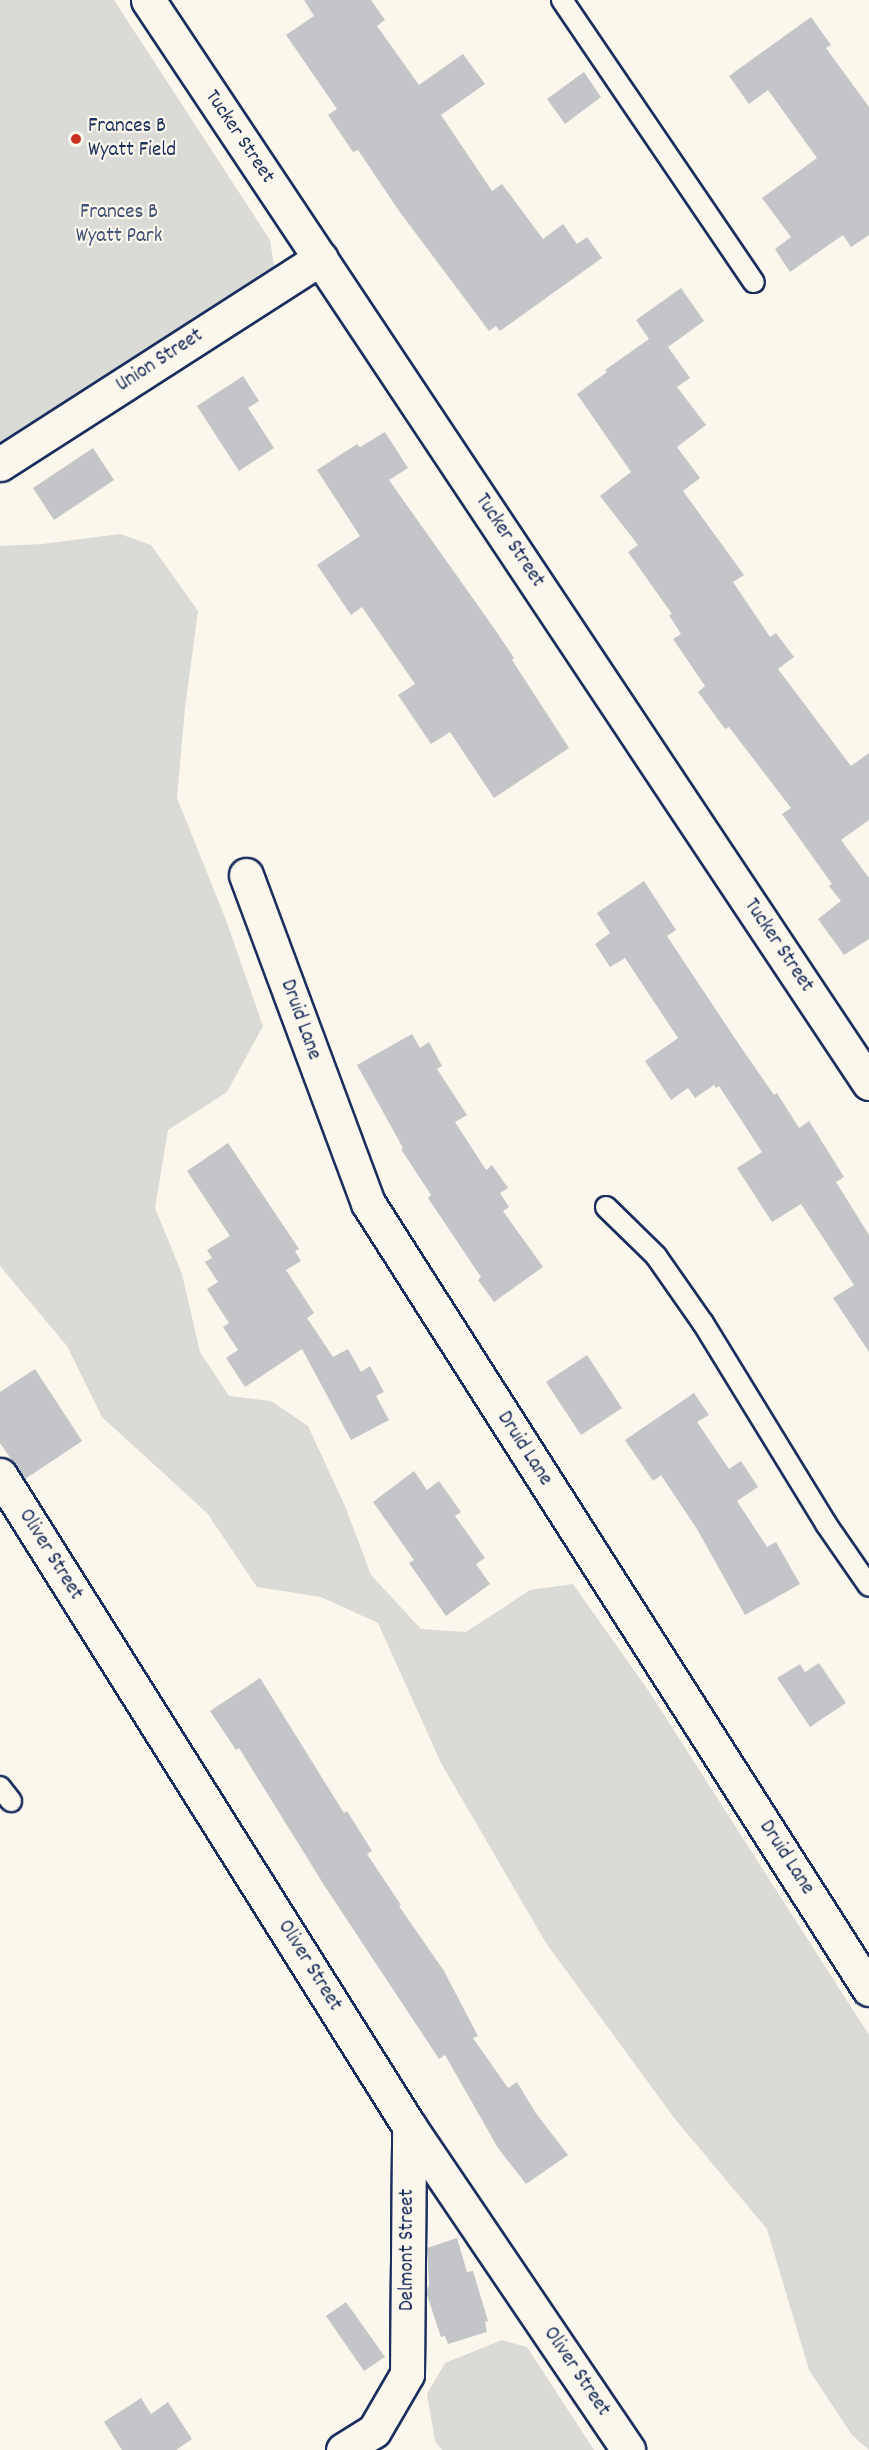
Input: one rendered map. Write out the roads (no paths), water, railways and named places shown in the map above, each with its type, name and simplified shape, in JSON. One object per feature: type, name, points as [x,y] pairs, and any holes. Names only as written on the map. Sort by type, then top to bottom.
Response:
[{"type":"street","name":"Tucker Street","points":[[148,0],[864,1062]]},
{"type":"street","name":"Union Street","points":[[0,464],[321,258]]},
{"type":"street","name":"Druid Lane","points":[[246,875],[368,1203],[869,1989]]},
{"type":"street","name":"Oliver Street","points":[[0,1476],[409,2126],[628,2450]]},
{"type":"street","name":"Delmont Street","points":[[343,2450],[374,2431],[407,2374],[409,2126]]},
{"type":"lane","points":[[562,0],[754,282]]},
{"type":"lane","points":[[606,1207],[656,1256],[703,1323],[826,1524],[869,1586]]},
{"type":"place","name":"Frances B Wyatt Field","points":[[76,139]]},
{"type":"park label","name":"Frances B Wyatt Park","points":[[119,225]]}]
